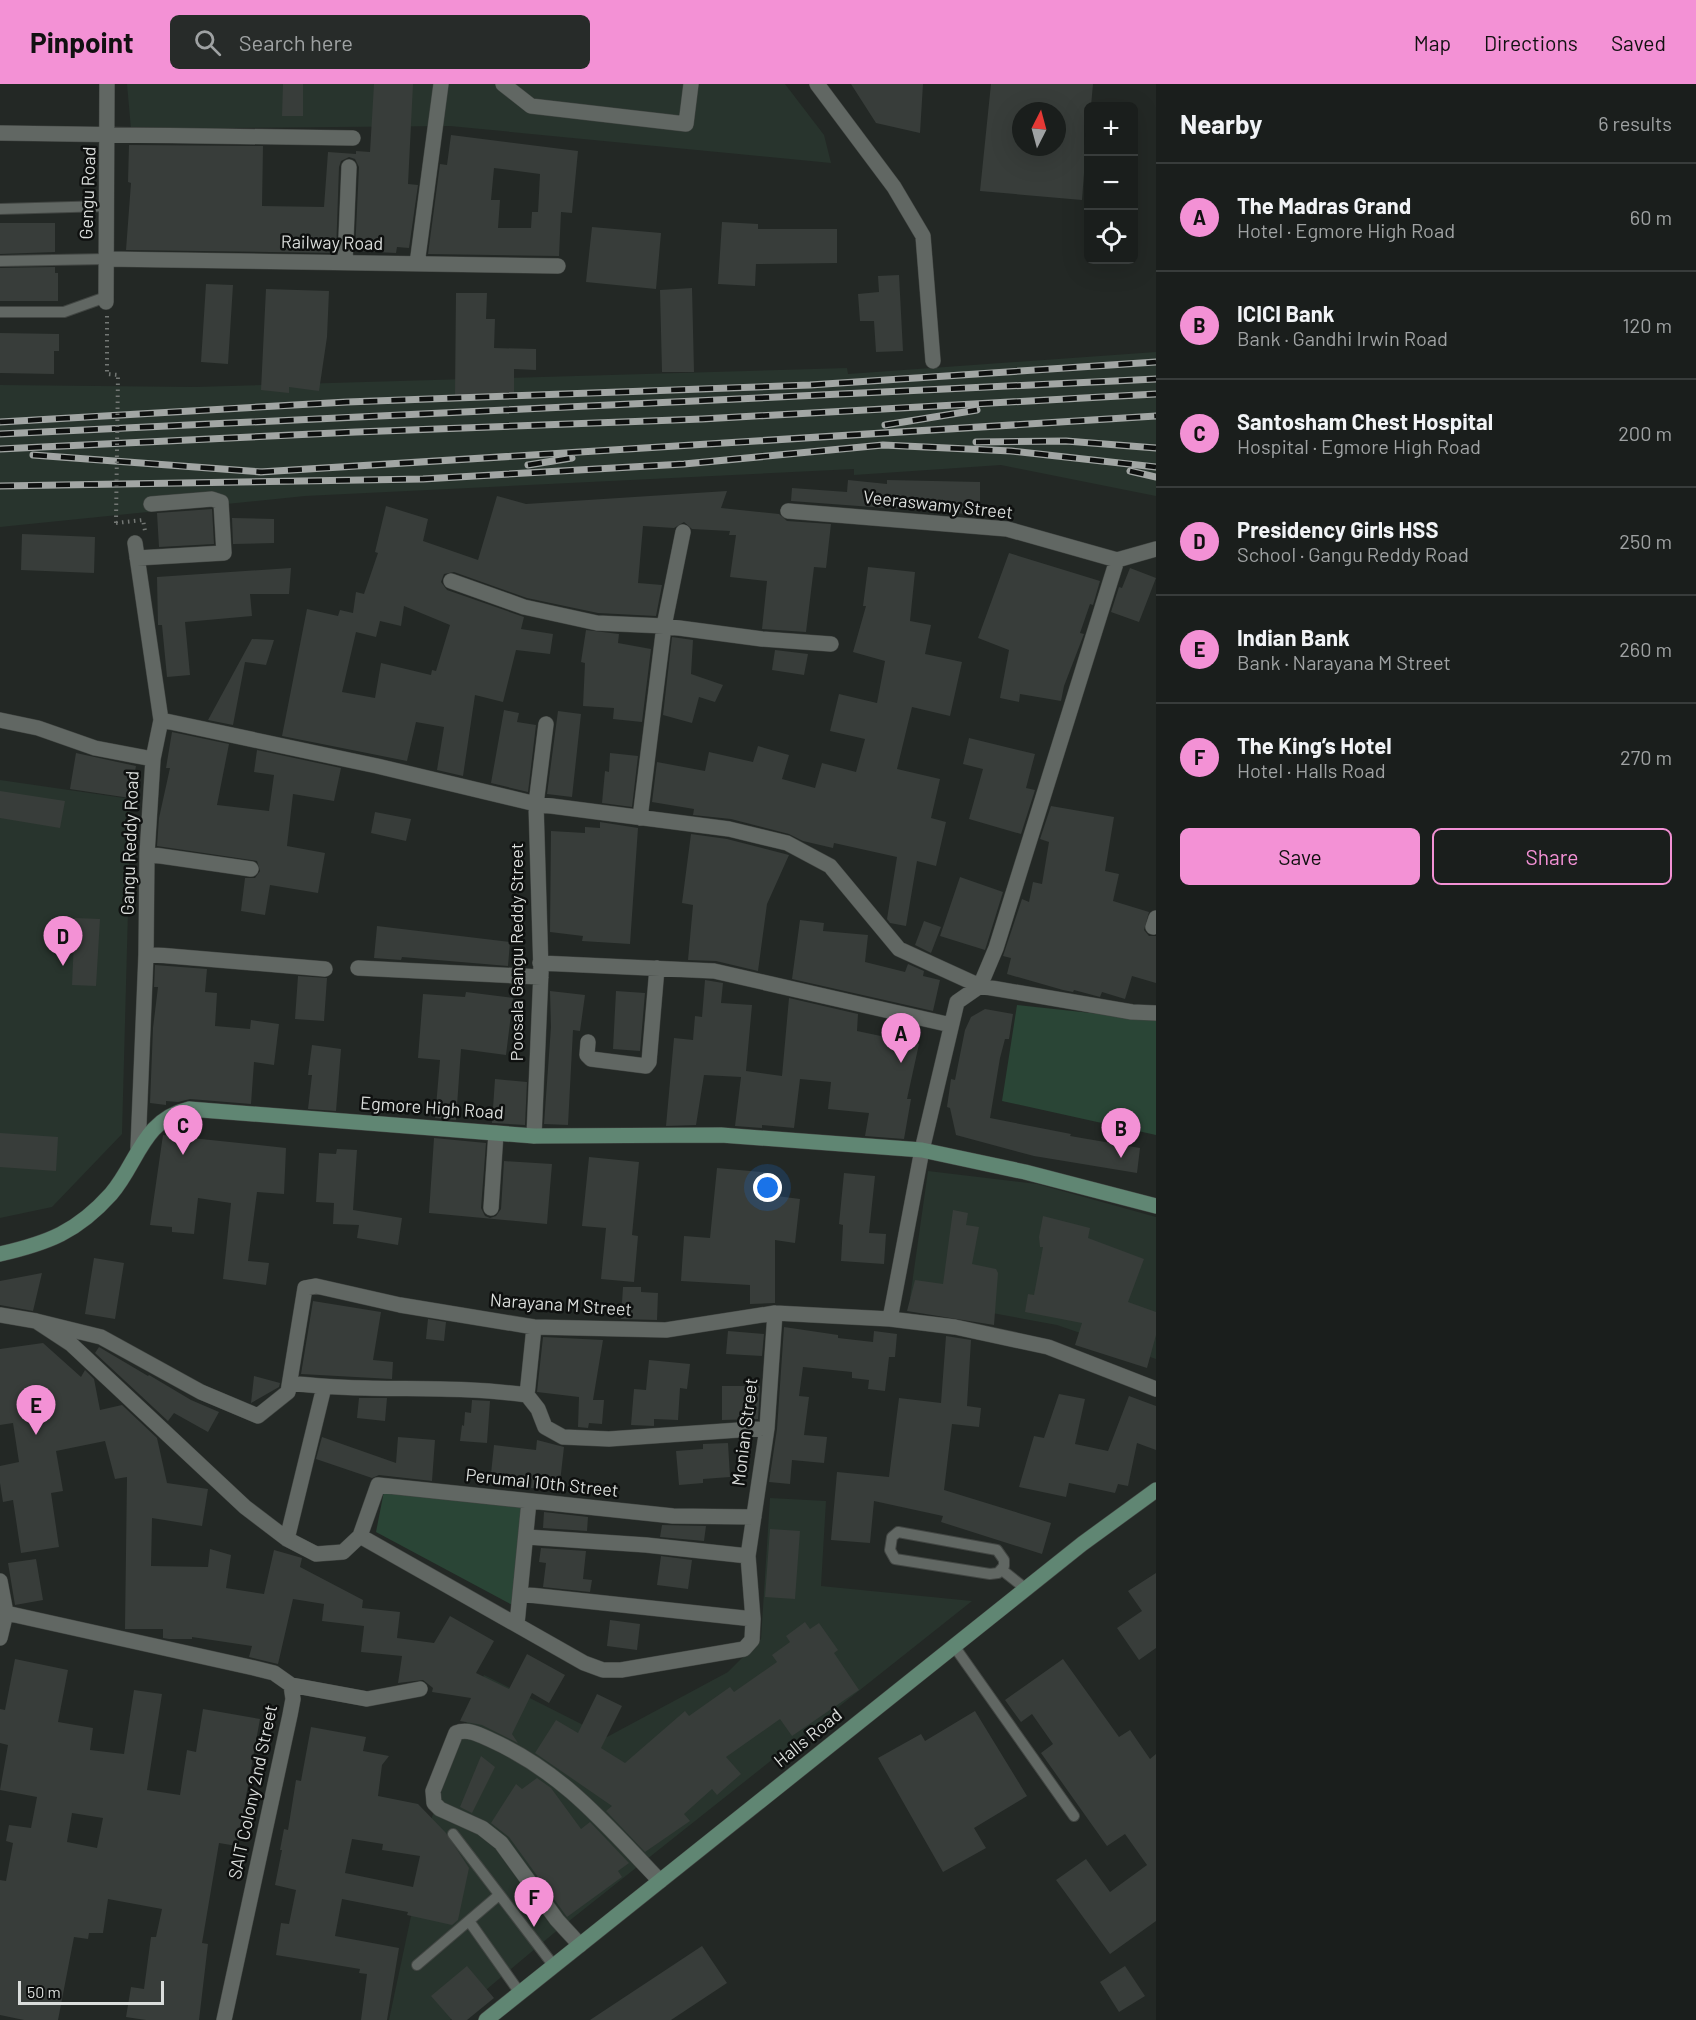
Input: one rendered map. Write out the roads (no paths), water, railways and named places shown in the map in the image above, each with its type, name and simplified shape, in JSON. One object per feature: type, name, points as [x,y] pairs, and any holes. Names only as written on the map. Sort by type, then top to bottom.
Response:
[{"type":"main road","name":"Egmore High Road","points":[[0,1254],[44,1243],[83,1221],[112,1193],[138,1148],[173,1113],[189,1109],[534,1136],[721,1135],[922,1150],[1156,1206]]},
{"type":"main road","name":"Halls Road","points":[[486,2020],[1026,1589],[1156,1490]]},
{"type":"street","name":"Gengu Road","points":[[106,300],[109,134],[107,84]]},
{"type":"street","points":[[417,264],[441,84]]},
{"type":"street","points":[[503,84],[531,106],[686,124],[691,84]]},
{"type":"street","points":[[817,84],[894,188],[923,236],[933,361]]},
{"type":"street","points":[[0,133],[353,138]]},
{"type":"street","points":[[345,262],[349,167]]},
{"type":"street","name":"Railway Road","points":[[105,259],[558,266]]},
{"type":"street","name":"Gangu Reddy Road","points":[[138,1148],[146,954],[147,854],[153,759],[161,720],[136,550],[224,553],[220,502],[213,499],[151,504]]},
{"type":"street","name":"Veeraswamy Street","points":[[788,511],[1007,529],[1117,560]]},
{"type":"street","points":[[640,818],[664,626],[683,532]]},
{"type":"street","points":[[890,1319],[922,1150],[957,1002],[980,986],[996,948],[1117,560],[1156,549]]},
{"type":"street","points":[[451,581],[524,607],[597,623],[664,626],[762,639],[831,644]]},
{"type":"street","points":[[0,720],[38,728],[95,748],[153,759]]},
{"type":"street","points":[[161,720],[377,766],[536,804],[729,829],[787,843],[830,866],[899,949],[980,986],[1132,1012],[1156,1013]]},
{"type":"street","name":"Poosala Gangu Reddy Street","points":[[534,1136],[541,970],[536,804],[546,724]]},
{"type":"street","points":[[147,854],[251,869]]},
{"type":"street","points":[[146,954],[325,969]]},
{"type":"street","points":[[358,968],[541,970],[657,968],[714,971],[951,1025]]},
{"type":"street","points":[[588,1042],[586,1054],[591,1059],[646,1066],[649,1062],[657,968]]},
{"type":"street","points":[[491,1208],[496,1133]]},
{"type":"street","name":"Narayana M Street","points":[[291,1383],[305,1288],[316,1286],[400,1305],[534,1327],[666,1330],[775,1313],[890,1319],[955,1327],[1048,1347],[1156,1389]]},
{"type":"street","name":"Monian Street","points":[[360,1536],[584,1663],[603,1670],[621,1670],[744,1649],[752,1640],[753,1619],[748,1556],[767,1428],[775,1313]]},
{"type":"street","points":[[0,1315],[101,1337],[201,1392],[258,1416],[288,1392],[291,1383],[324,1387],[480,1389],[526,1395],[538,1409],[546,1427],[563,1437],[609,1439],[767,1428]]},
{"type":"street","points":[[36,1322],[71,1344],[245,1507],[287,1539],[316,1554],[343,1552],[360,1536]]},
{"type":"street","points":[[526,1395],[534,1327]]},
{"type":"street","points":[[287,1539],[324,1387]]},
{"type":"street","name":"Perumal 10th Street","points":[[360,1536],[378,1485],[673,1516],[754,1517]]},
{"type":"street","points":[[518,1624],[529,1501]]},
{"type":"street","points":[[527,1537],[646,1545],[748,1556]]},
{"type":"street","points":[[0,1581],[6,1613],[0,1638]]},
{"type":"street","points":[[520,1594],[753,1619]]},
{"type":"street","name":"SAIT Colony 2nd Street","points":[[6,1613],[274,1673],[291,1685],[293,1700],[224,2020]]},
{"type":"street","points":[[291,1685],[368,1699],[420,1689]]},
{"type":"street","points":[[580,1945],[557,1920],[501,1843],[482,1828],[440,1809],[434,1803],[433,1791],[456,1732],[465,1730],[475,1733],[517,1752],[572,1790],[660,1881]]},
{"type":"lane","points":[[0,209],[107,206]]},
{"type":"lane","points":[[0,261],[105,259]]},
{"type":"lane","points":[[0,312],[64,312],[106,300]]},
{"type":"lane","points":[[898,1532],[997,1551],[1004,1560],[1002,1570],[990,1574],[896,1559],[890,1550],[892,1538],[898,1532]]},
{"type":"lane","points":[[1002,1570],[1026,1589]]},
{"type":"lane","points":[[954,1646],[1074,1816]]},
{"type":"lane","points":[[453,1834],[554,1966]]},
{"type":"lane","points":[[417,1965],[500,1895]]},
{"type":"lane","points":[[469,1921],[520,1992]]},
{"type":"railway","points":[[0,422],[347,402],[810,385],[1156,362]]},
{"type":"railway","points":[[0,434],[1156,379]]},
{"type":"railway","points":[[0,449],[702,419],[1156,394]]},
{"type":"railway","points":[[885,425],[977,410]]},
{"type":"railway","points":[[260,472],[1156,416]]},
{"type":"railway","points":[[976,442],[1066,441],[1156,448]]},
{"type":"railway","points":[[0,486],[423,479],[684,464],[883,445],[1011,451],[1156,467]]},
{"type":"railway","points":[[33,455],[262,472]]},
{"type":"railway","points":[[528,465],[572,458]]},
{"type":"railway","points":[[1130,471],[1156,477]]},
{"type":"place","name":"Presidency Girls HSS","points":[[63,966]]},
{"type":"place","name":"The Madras Grand","points":[[901,1063]]},
{"type":"place","name":"Santosham Chest Hospital","points":[[183,1155]]},
{"type":"place","name":"ICICI Bank","points":[[1121,1158]]},
{"type":"place","name":"Indian Bank","points":[[36,1435]]},
{"type":"place","name":"The King’s Hotel","points":[[534,1927]]}]
